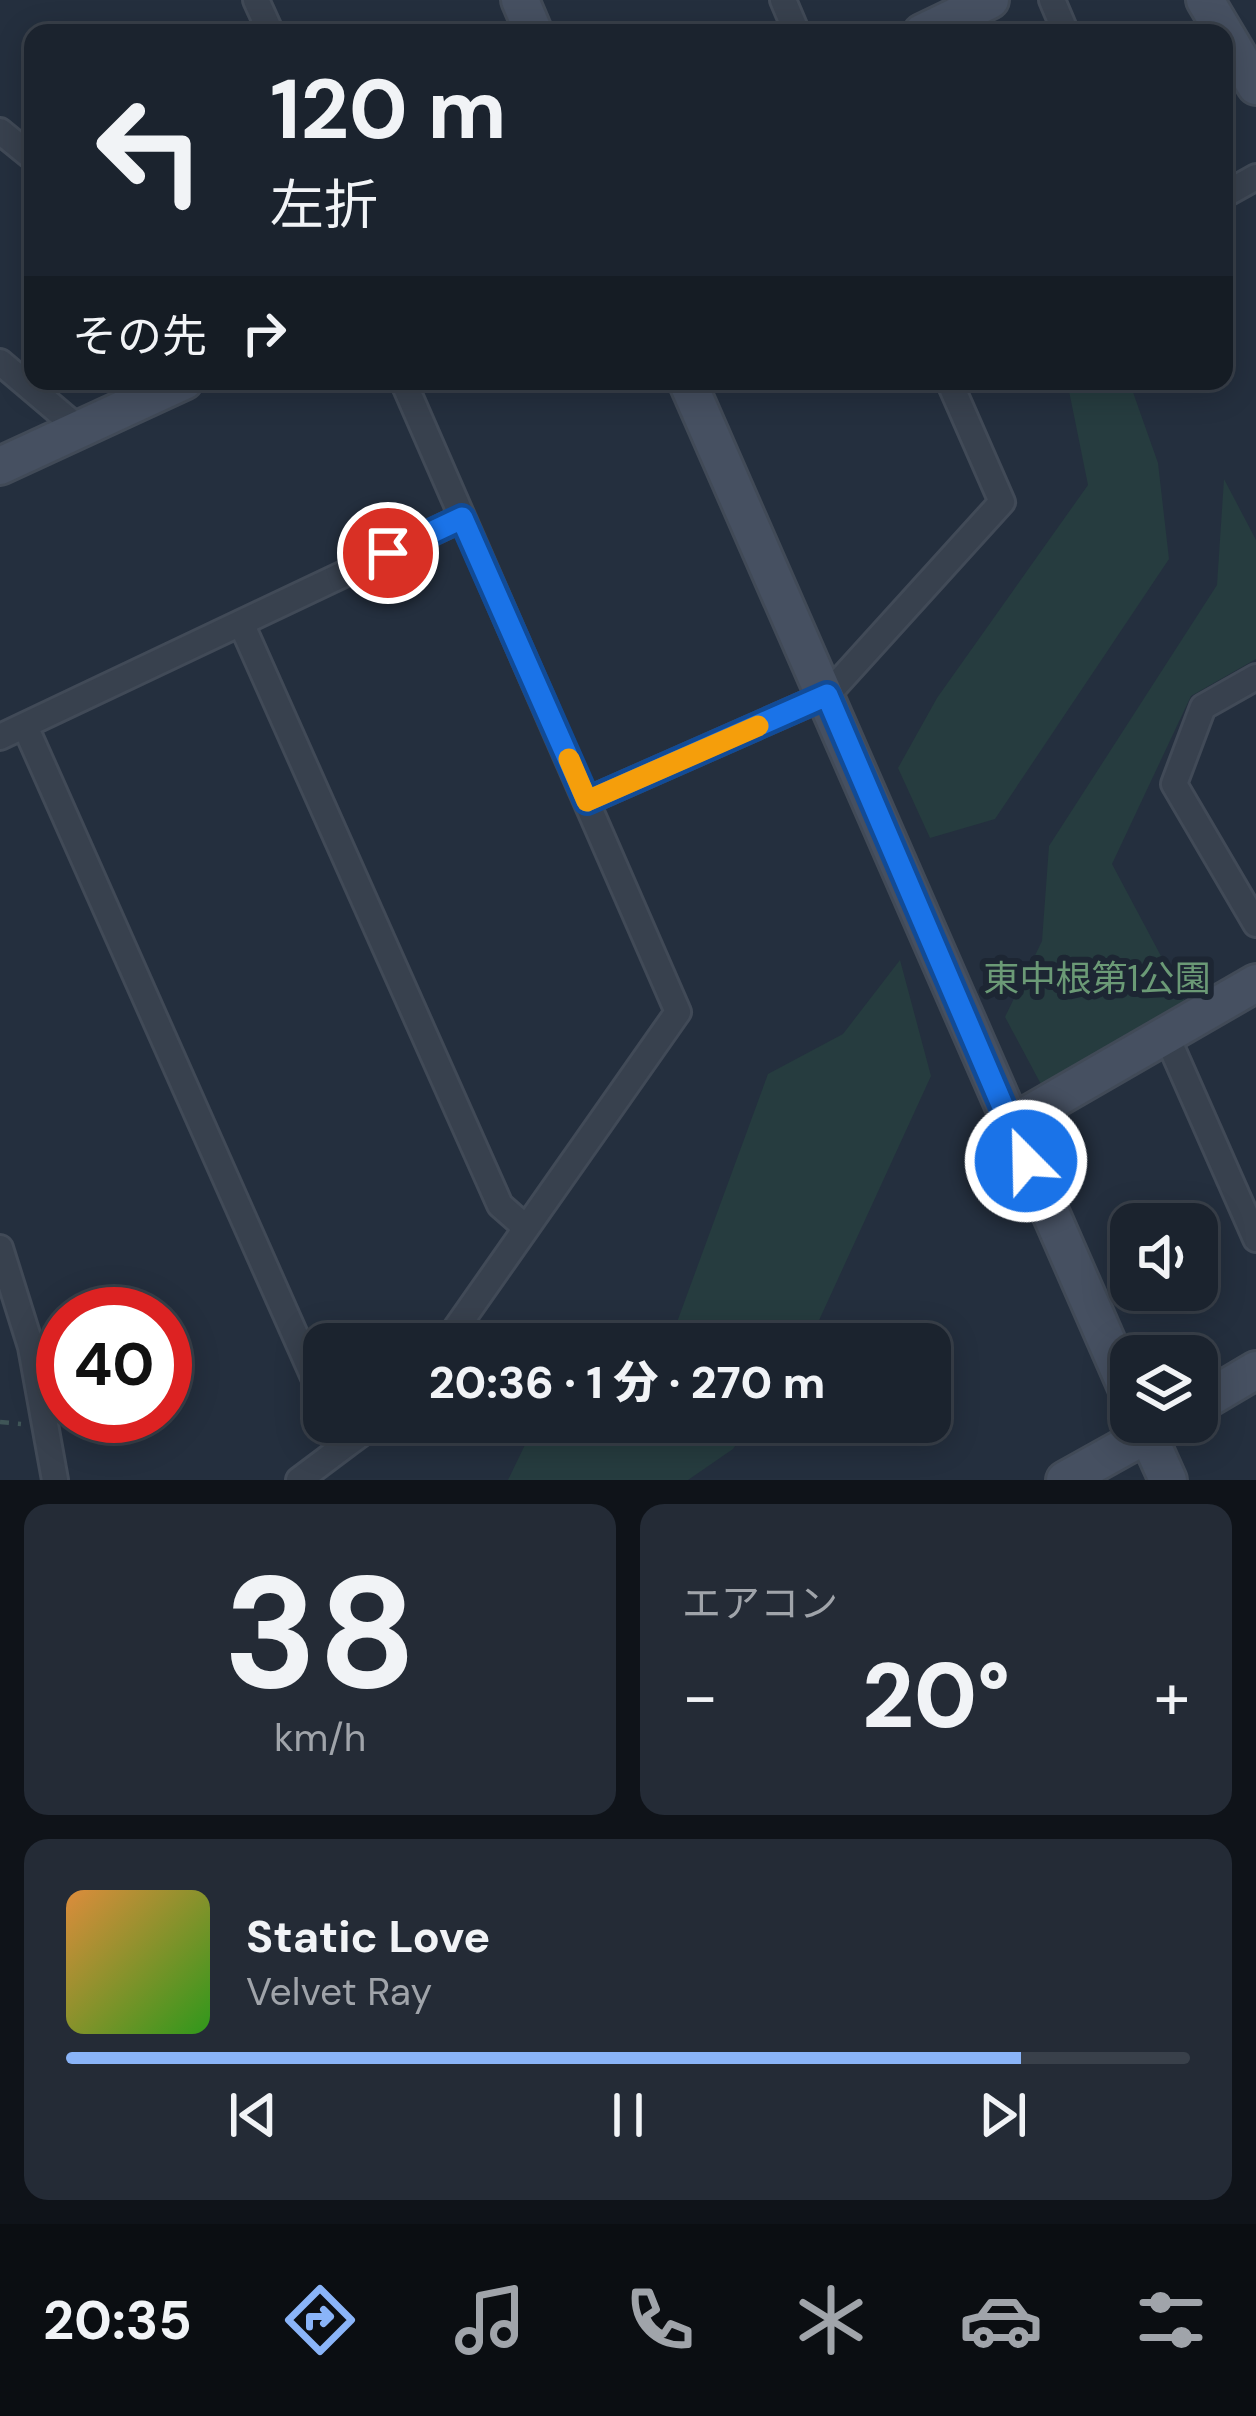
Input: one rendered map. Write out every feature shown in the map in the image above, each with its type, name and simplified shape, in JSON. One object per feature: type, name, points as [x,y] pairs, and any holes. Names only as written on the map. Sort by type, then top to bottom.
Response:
[{"type":"street","points":[[941,24],[990,0]]},
{"type":"street","points":[[1233,47],[1256,86]]},
{"type":"street","points":[[0,131],[24,151]]},
{"type":"street","points":[[0,362],[24,383]]},
{"type":"street","points":[[33,390],[79,430]]},
{"type":"street","points":[[0,466],[165,390]]},
{"type":"street","points":[[408,390],[678,1012],[460,1323]]},
{"type":"street","points":[[691,390],[1110,1350]]},
{"type":"street","points":[[587,801],[827,695],[1002,502],[954,390]]},
{"type":"street","points":[[0,737],[462,518]]},
{"type":"street","points":[[241,623],[500,1205],[526,1228]]},
{"type":"street","points":[[1256,677],[1203,707],[1174,784],[1256,924]]},
{"type":"street","points":[[25,726],[303,1353]]},
{"type":"street","points":[[1010,1125],[1256,983]]},
{"type":"street","points":[[1167,1037],[1246,1182],[1256,1239]]},
{"type":"street","points":[[0,1248],[31,1347],[55,1480]]},
{"type":"street","points":[[1218,1393],[1256,1370]]},
{"type":"street","points":[[299,1480],[332,1443]]},
{"type":"street","points":[[1065,1480],[1125,1443]]},
{"type":"street","points":[[1158,1443],[1168,1480]]},
{"type":"green space","points":[[1069,390],[1132,390],[1158,463],[1169,559],[995,819],[930,838],[898,768],[937,698],[1088,485]]},
{"type":"green space","name":"東中根第1公園","points":[[1224,479],[1256,540],[1256,659],[1191,696],[1112,864],[1186,1003],[1043,1088],[1005,1017],[1042,941],[1049,846],[1217,585]]},
{"type":"green space","points":[[900,960],[931,1076],[818,1323],[677,1323],[768,1074],[843,1034]]},
{"type":"green space","points":[[526,1443],[737,1443],[688,1480],[508,1480]]},
{"type":"slow traffic","points":[[569,759],[587,801],[758,726]]},
{"type":"route","points":[[388,553],[462,518],[587,801],[827,695],[1026,1161]]}]
